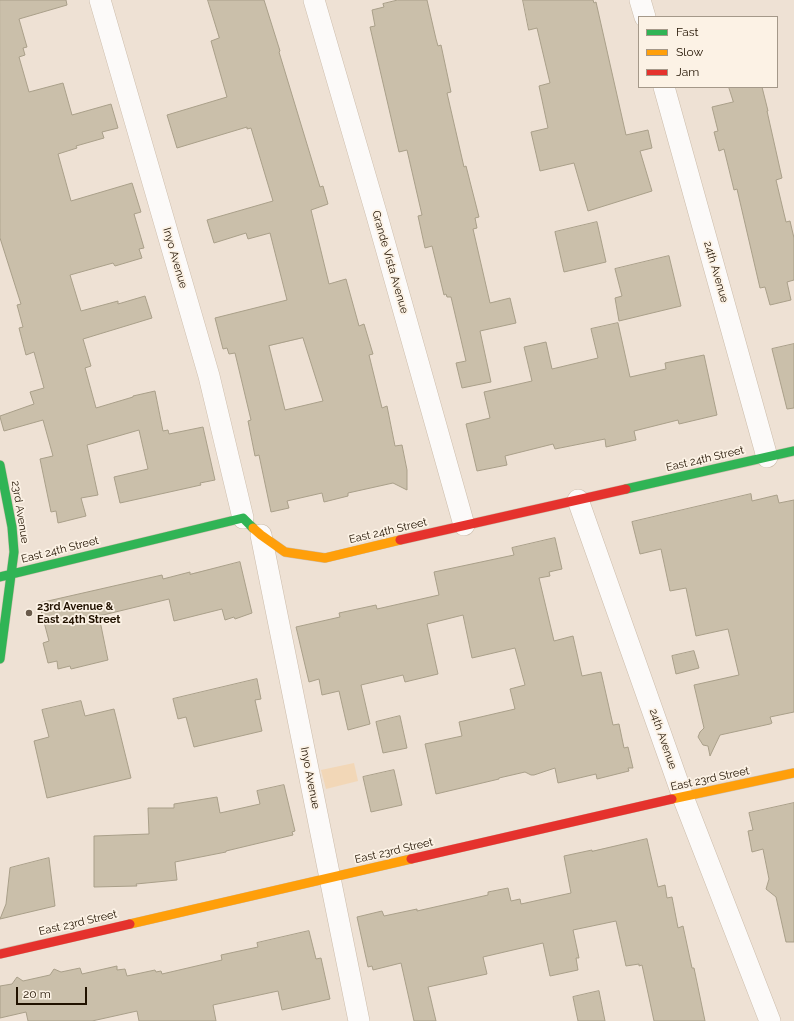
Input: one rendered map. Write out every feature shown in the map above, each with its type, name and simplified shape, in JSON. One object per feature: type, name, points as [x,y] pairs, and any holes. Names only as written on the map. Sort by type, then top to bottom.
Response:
[{"type":"street","name":"Inyo Avenue","points":[[100,0],[209,376],[243,518]]},
{"type":"street","name":"Grande Vista Avenue","points":[[314,0],[377,216],[464,525]]},
{"type":"street","points":[[640,0],[645,16]]},
{"type":"street","name":"24th Avenue","points":[[664,88],[767,457]]},
{"type":"street","name":"East 24th Street","points":[[0,577],[243,518],[261,535],[284,552],[326,558],[464,525],[794,451]]},
{"type":"street","name":"23rd Avenue","points":[[0,465],[14,544],[0,659]]},
{"type":"street","name":"24th Avenue","points":[[578,500],[683,797],[770,1021]]},
{"type":"street","name":"Inyo Avenue","points":[[261,535],[359,1021]]},
{"type":"street","name":"East 23rd Street","points":[[0,954],[683,797],[794,773]]},
{"type":"shaded area","points":[[354,763],[358,781],[326,789],[321,770]]},
{"type":"building","points":[[0,0],[66,0],[67,5],[19,19],[27,47],[23,48],[25,55],[19,57],[29,92],[63,83],[72,115],[111,104],[118,128],[102,132],[104,138],[76,146],[77,148],[58,154],[71,201],[132,183],[141,212],[134,214],[144,248],[139,249],[142,258],[115,266],[113,263],[70,275],[81,311],[118,301],[118,304],[145,296],[152,318],[83,339],[91,366],[85,368],[96,408],[133,396],[155,391],[163,431],[168,430],[169,434],[203,427],[215,480],[200,483],[201,485],[120,503],[114,477],[148,469],[139,430],[87,445],[98,495],[81,498],[86,516],[58,523],[56,511],[51,512],[40,459],[53,456],[43,420],[4,431],[0,417],[34,404],[30,392],[44,388],[34,352],[26,355],[19,328],[23,327],[17,305],[21,304],[0,238]]},
{"type":"building","points":[[208,0],[264,0],[320,187],[323,186],[328,204],[311,210],[329,284],[346,279],[359,326],[364,324],[373,354],[369,355],[382,408],[387,406],[395,446],[402,445],[407,470],[407,490],[393,483],[348,493],[348,496],[324,502],[322,493],[287,501],[289,508],[271,512],[259,455],[255,456],[248,421],[251,420],[235,353],[229,354],[227,348],[223,349],[215,318],[287,300],[270,233],[248,239],[246,233],[214,243],[207,220],[273,201],[251,128],[247,129],[247,127],[177,148],[167,115],[227,97],[211,41],[219,38]],"holes":[[[303,338],[323,401],[285,410],[269,346]]]},
{"type":"building","points":[[398,0],[427,0],[438,46],[441,45],[451,92],[447,93],[464,167],[466,166],[479,217],[475,218],[477,228],[473,229],[490,303],[510,298],[516,323],[480,331],[491,382],[462,388],[456,363],[466,361],[451,297],[447,297],[446,294],[444,295],[432,246],[425,248],[418,216],[422,215],[407,150],[399,152],[370,27],[375,26],[372,10],[384,7],[383,4]]},
{"type":"building","points":[[523,0],[593,0],[594,3],[596,2],[626,135],[648,130],[652,148],[640,151],[652,191],[588,211],[574,163],[540,171],[531,132],[548,128],[539,86],[550,83],[537,28],[529,30]]},
{"type":"building","points":[[729,88],[762,88],[782,178],[776,180],[786,222],[790,221],[794,238],[794,280],[787,282],[791,300],[770,305],[765,287],[760,288],[737,189],[734,190],[724,149],[719,151],[714,132],[718,131],[712,107],[733,102]]},
{"type":"building","points":[[597,222],[606,262],[564,272],[555,232]]},
{"type":"building","points":[[669,256],[681,306],[619,321],[615,298],[622,296],[615,269]]},
{"type":"building","points":[[618,323],[630,377],[666,369],[665,363],[704,355],[717,415],[679,424],[678,420],[634,431],[636,440],[606,447],[605,439],[555,449],[553,444],[505,456],[507,465],[477,471],[466,424],[490,418],[484,392],[532,381],[524,347],[546,342],[552,369],[598,358],[591,329]]},
{"type":"building","points":[[794,344],[794,408],[787,409],[772,349]]},
{"type":"building","points":[[751,494],[752,501],[777,495],[779,503],[794,500],[794,712],[770,717],[772,723],[770,724],[720,735],[710,756],[708,746],[703,745],[698,737],[704,728],[694,685],[739,675],[728,629],[696,636],[686,588],[670,591],[661,549],[640,554],[632,522]]},
{"type":"building","points":[[555,538],[562,569],[549,572],[550,576],[539,578],[554,641],[573,636],[582,676],[601,672],[613,725],[619,724],[624,748],[628,747],[633,768],[628,768],[629,771],[597,779],[596,774],[558,783],[555,768],[534,775],[525,772],[436,794],[425,744],[462,736],[459,722],[515,709],[510,689],[525,685],[515,648],[472,658],[463,615],[427,624],[438,674],[405,682],[403,675],[361,685],[370,724],[348,730],[339,691],[322,695],[319,679],[309,682],[296,627],[340,617],[339,613],[376,605],[377,609],[439,595],[434,572],[514,555],[512,548]]},
{"type":"building","points":[[240,562],[252,613],[235,619],[234,617],[225,620],[222,609],[174,621],[169,599],[99,616],[108,660],[71,669],[70,666],[58,669],[57,661],[48,663],[43,643],[49,641],[39,603],[162,575],[163,579]]},
{"type":"building","points":[[694,651],[699,668],[676,674],[672,656]]},
{"type":"building","points":[[257,679],[261,699],[255,700],[262,731],[194,747],[186,717],[178,719],[173,699]]},
{"type":"building","points":[[81,701],[85,716],[114,709],[131,778],[47,798],[34,741],[49,737],[42,710]]},
{"type":"building","points":[[400,716],[407,748],[383,753],[376,722]]},
{"type":"building","points":[[394,770],[402,805],[371,812],[363,777]]},
{"type":"building","points":[[284,785],[295,831],[292,832],[293,835],[226,852],[175,862],[177,880],[136,884],[137,886],[94,887],[94,836],[149,834],[148,808],[174,808],[174,804],[217,797],[220,813],[260,804],[257,791]]},
{"type":"building","points":[[794,803],[794,942],[786,942],[776,897],[766,889],[769,879],[763,849],[752,852],[748,831],[753,830],[749,813]]},
{"type":"building","points":[[647,839],[658,887],[665,885],[667,898],[672,897],[678,928],[683,926],[692,968],[694,968],[705,1021],[654,1021],[642,965],[626,966],[616,921],[573,930],[579,958],[576,958],[578,970],[550,976],[543,943],[483,957],[487,974],[428,987],[436,1021],[414,1021],[401,963],[373,970],[372,966],[368,967],[357,917],[382,911],[384,916],[417,909],[417,911],[488,895],[488,892],[508,888],[511,901],[520,899],[521,904],[571,893],[564,856]]},
{"type":"building","points":[[49,858],[55,906],[0,919],[6,904],[10,868]]},
{"type":"building","points":[[309,931],[316,959],[321,958],[330,999],[282,1010],[278,991],[213,1005],[216,1021],[139,1021],[137,1011],[92,1021],[28,1021],[26,1012],[0,1018],[0,986],[12,984],[17,977],[23,981],[50,975],[54,969],[61,972],[80,968],[82,974],[117,966],[117,970],[125,969],[127,976],[155,970],[156,972],[161,971],[162,974],[222,960],[221,955],[258,947],[257,943]]},
{"type":"building","points":[[599,991],[605,1021],[578,1021],[573,997]]},
{"type":"traffic: fast","points":[[626,489],[794,451]]},
{"type":"traffic: fast","points":[[0,465],[12,527],[14,552],[0,659]]},
{"type":"traffic: fast","points":[[0,577],[243,518],[253,528]]},
{"type":"traffic: slow","points":[[253,528],[285,552],[325,558],[400,540]]},
{"type":"traffic: slow","points":[[672,799],[794,773]]},
{"type":"traffic: slow","points":[[130,924],[411,859]]},
{"type":"traffic: jam","points":[[400,540],[626,489]]},
{"type":"traffic: jam","points":[[411,859],[672,799]]},
{"type":"traffic: jam","points":[[0,954],[130,924]]},
{"type":"place","name":"23rd Avenue & East 24th Street","points":[[29,613]]}]
